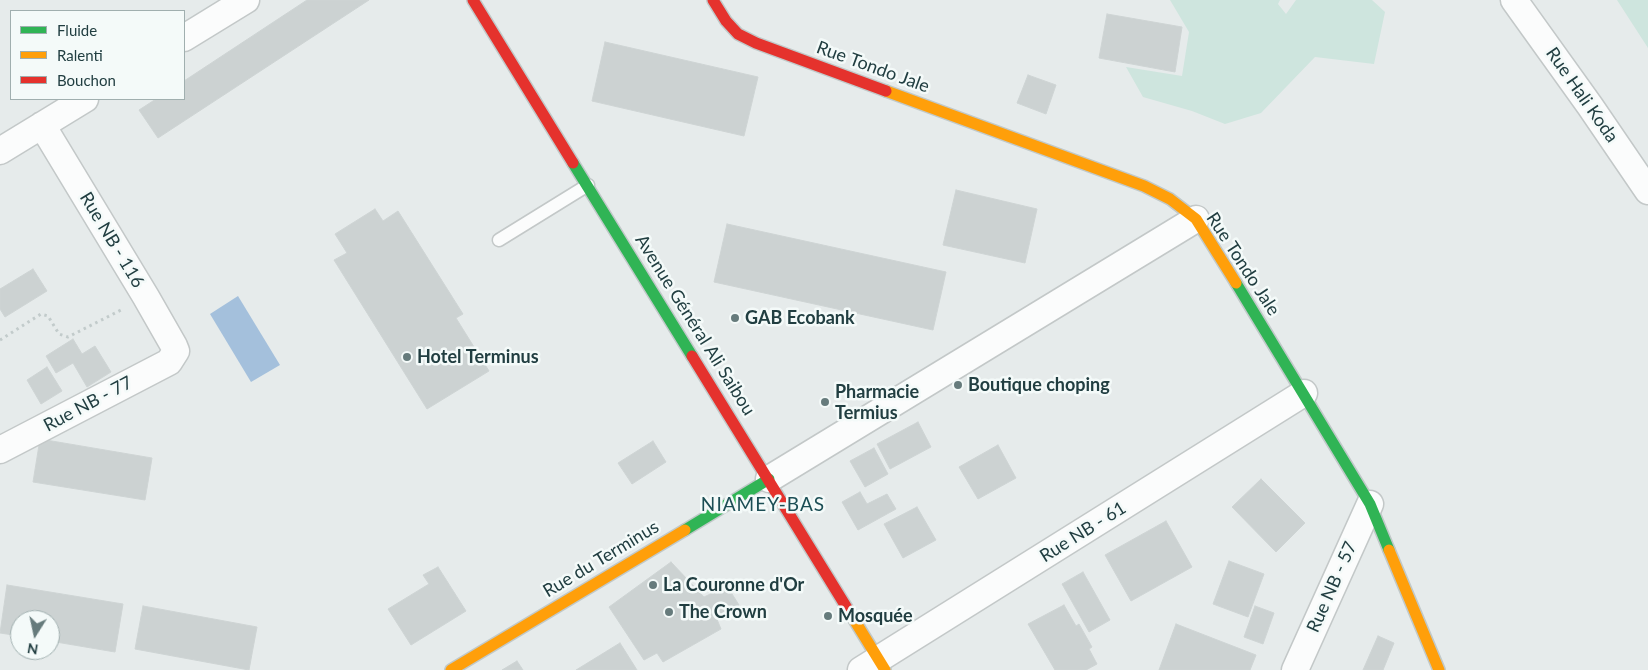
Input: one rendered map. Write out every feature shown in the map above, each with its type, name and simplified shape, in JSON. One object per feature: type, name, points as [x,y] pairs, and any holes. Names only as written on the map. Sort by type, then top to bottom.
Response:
[{"type":"street","points":[[185,37],[246,0]]},
{"type":"street","name":"Avenue Général Ali Saibou","points":[[473,0],[769,479],[875,666]]},
{"type":"street","name":"Rue Tondo Jale","points":[[713,0],[726,21],[738,34],[756,43],[1144,186],[1170,199],[1196,219],[1370,504],[1439,670]]},
{"type":"street","name":"Rue Hali Koda","points":[[1514,0],[1648,191]]},
{"type":"street","points":[[0,151],[83,100]]},
{"type":"street","name":"Rue NB - 116","points":[[42,125],[146,297],[174,346],[176,351],[174,356]]},
{"type":"street","points":[[769,479],[1196,219]]},
{"type":"street","name":"Rue NB - 77","points":[[0,450],[170,362],[174,356]]},
{"type":"street","name":"Rue NB - 61","points":[[875,666],[1304,394]]},
{"type":"street","name":"Rue du Terminus","points":[[451,670],[769,479]]},
{"type":"street","name":"Rue NB - 57","points":[[1294,670],[1370,504]]},
{"type":"lane","points":[[499,240],[588,186]]},
{"type":"path","points":[[0,340],[41,314],[48,316],[58,334],[68,337],[146,297]]},
{"type":"green space","points":[[1170,0],[1280,0],[1278,4],[1286,14],[1296,0],[1372,0],[1385,12],[1374,64],[1315,57],[1261,113],[1225,124],[1192,111],[1143,97],[1126,67],[1182,76],[1189,32]]},
{"type":"green space","points":[[1617,0],[1648,0],[1648,48]]},
{"type":"water","points":[[238,296],[280,365],[251,382],[210,314]]},
{"type":"building","points":[[307,0],[369,0],[158,138],[139,110],[154,100],[185,100],[185,80]]},
{"type":"building","points":[[1107,14],[1182,27],[1175,72],[1099,58]]},
{"type":"building","points":[[605,42],[758,77],[744,136],[592,101]]},
{"type":"building","points":[[1028,75],[1056,85],[1046,114],[1017,103]]},
{"type":"building","points":[[956,190],[1037,209],[1025,263],[943,245]]},
{"type":"building","points":[[375,209],[383,221],[398,211],[463,314],[456,318],[489,371],[427,409],[334,260],[347,253],[335,234]]},
{"type":"building","points":[[727,224],[946,272],[933,330],[714,282]]},
{"type":"building","points":[[33,269],[47,291],[5,317],[0,309],[0,289]]},
{"type":"building","points":[[73,339],[82,354],[95,346],[111,372],[87,387],[73,363],[56,373],[46,356]]},
{"type":"building","points":[[47,367],[62,391],[41,404],[27,380]]},
{"type":"building","points":[[918,422],[931,447],[890,469],[877,444]]},
{"type":"building","points":[[40,439],[152,458],[145,500],[33,482]]},
{"type":"building","points":[[653,441],[666,462],[632,484],[618,463]]},
{"type":"building","points":[[998,445],[1016,478],[978,499],[959,467]]},
{"type":"building","points":[[874,448],[888,474],[865,487],[850,461]]},
{"type":"building","points":[[1261,479],[1305,523],[1276,552],[1232,507]]},
{"type":"building","points":[[860,492],[867,504],[887,494],[896,509],[858,530],[842,502]]},
{"type":"building","points":[[917,507],[936,540],[903,558],[884,524]]},
{"type":"building","points":[[1166,521],[1192,567],[1131,601],[1105,555]]},
{"type":"building","points":[[1229,561],[1264,574],[1248,617],[1213,604]]},
{"type":"building","name":"The Crown","points":[[671,562],[704,597],[727,586],[739,605],[716,617],[721,629],[663,662],[657,653],[644,660],[609,607]]},
{"type":"building","points":[[438,567],[466,611],[411,645],[388,609],[429,584],[423,575]]},
{"type":"building","points":[[1083,572],[1110,620],[1089,632],[1062,584]]},
{"type":"building","points":[[7,585],[123,604],[115,652],[60,643],[60,610],[10,610],[10,634],[0,633]]},
{"type":"building","points":[[1064,605],[1076,626],[1079,624],[1092,647],[1089,649],[1097,664],[1086,670],[1055,670],[1028,624]]},
{"type":"building","points":[[143,606],[257,627],[249,670],[135,649]]},
{"type":"building","points":[[1255,606],[1274,613],[1263,644],[1244,637]]},
{"type":"building","points":[[1176,624],[1256,655],[1250,670],[1159,670]]},
{"type":"building","points":[[1378,636],[1394,643],[1383,670],[1363,670]]},
{"type":"building","points":[[620,643],[637,670],[576,670]]},
{"type":"building","points":[[517,661],[523,670],[502,670]]},
{"type":"traffic: fast","points":[[573,163],[692,356]]},
{"type":"traffic: fast","points":[[1236,283],[1370,504],[1389,550]]},
{"type":"traffic: fast","points":[[685,530],[769,479]]},
{"type":"traffic: slow","points":[[886,91],[1144,186],[1170,199],[1196,219],[1236,283]]},
{"type":"traffic: slow","points":[[451,670],[685,530]]},
{"type":"traffic: slow","points":[[1389,550],[1439,670]]},
{"type":"traffic: slow","points":[[850,613],[885,670]]},
{"type":"traffic: jam","points":[[473,0],[573,163]]},
{"type":"traffic: jam","points":[[713,0],[726,21],[738,34],[756,43],[886,91]]},
{"type":"traffic: jam","points":[[692,356],[850,613]]},
{"type":"place","name":"GAB Ecobank","points":[[735,318]]},
{"type":"place","name":"Hotel Terminus","points":[[407,357]]},
{"type":"place","name":"Boutique choping","points":[[958,385]]},
{"type":"place","name":"Pharmacie Termius","points":[[825,402]]},
{"type":"place","name":"La Couronne d'Or","points":[[653,585]]},
{"type":"place","name":"The Crown","points":[[669,612]]},
{"type":"place","name":"Mosquée","points":[[828,616]]},
{"type":"district","name":"NIAMEY-BAS","points":[[763,505]]}]
